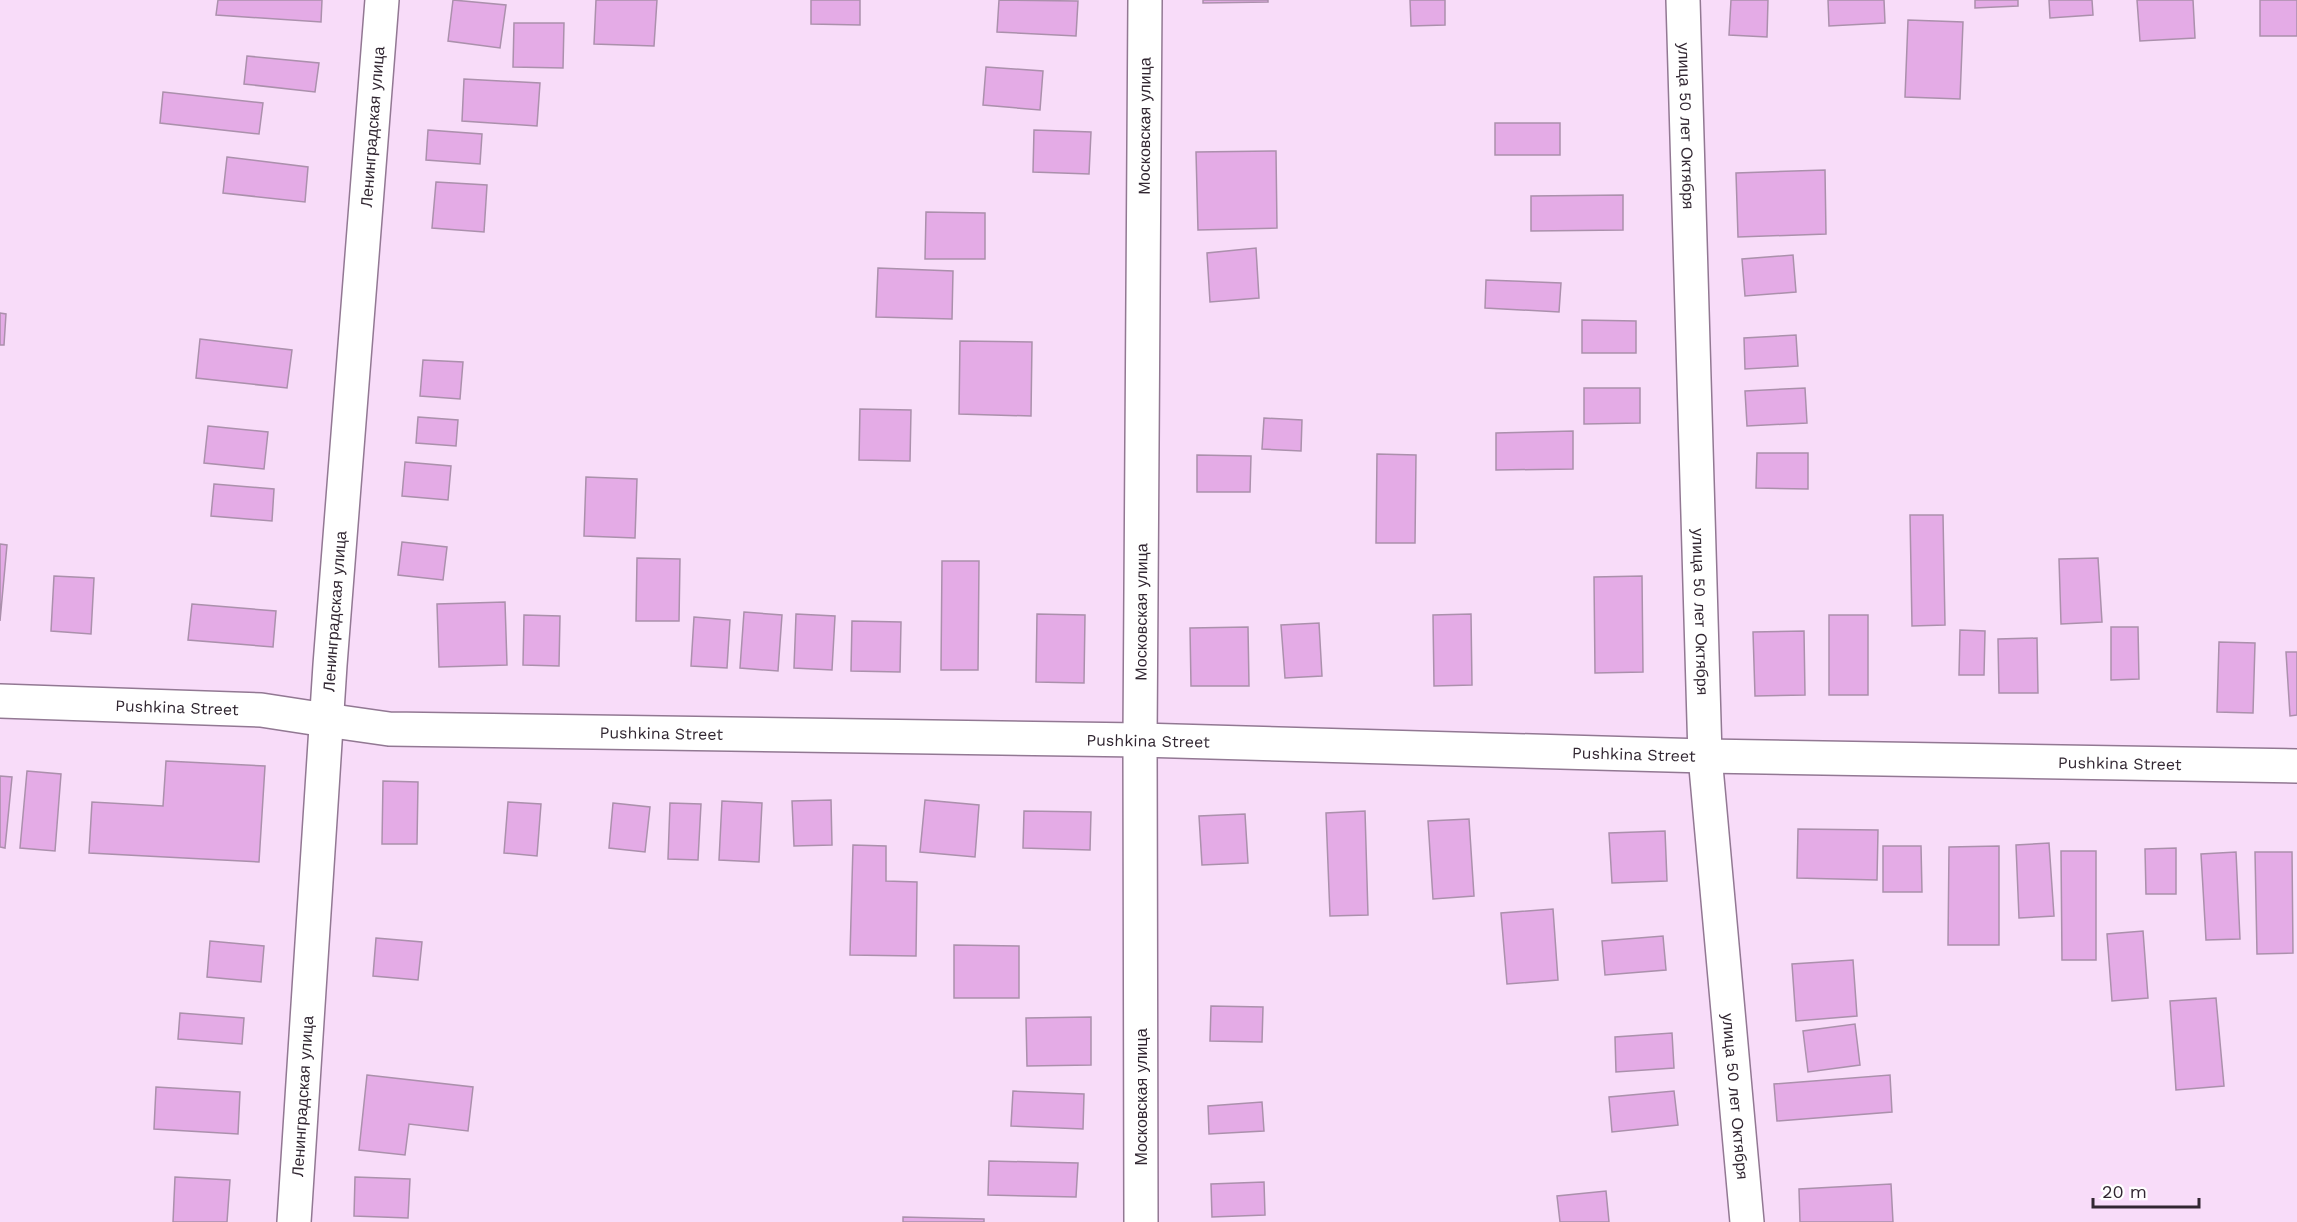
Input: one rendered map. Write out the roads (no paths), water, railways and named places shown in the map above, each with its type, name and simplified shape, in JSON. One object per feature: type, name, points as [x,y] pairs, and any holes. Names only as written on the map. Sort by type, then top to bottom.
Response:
[{"type":"street","name":"Ленинградская улица","points":[[294,1222],[326,720],[382,0]]},
{"type":"street","name":"Московская улица","points":[[1141,1222],[1140,740],[1145,0]]},
{"type":"street","name":"улица 50 лет Октября","points":[[1683,0],[1705,756],[1747,1222]]},
{"type":"street","name":"Pushkina Street","points":[[0,701],[261,710],[389,729],[1140,740],[1705,756],[2297,766]]}]
